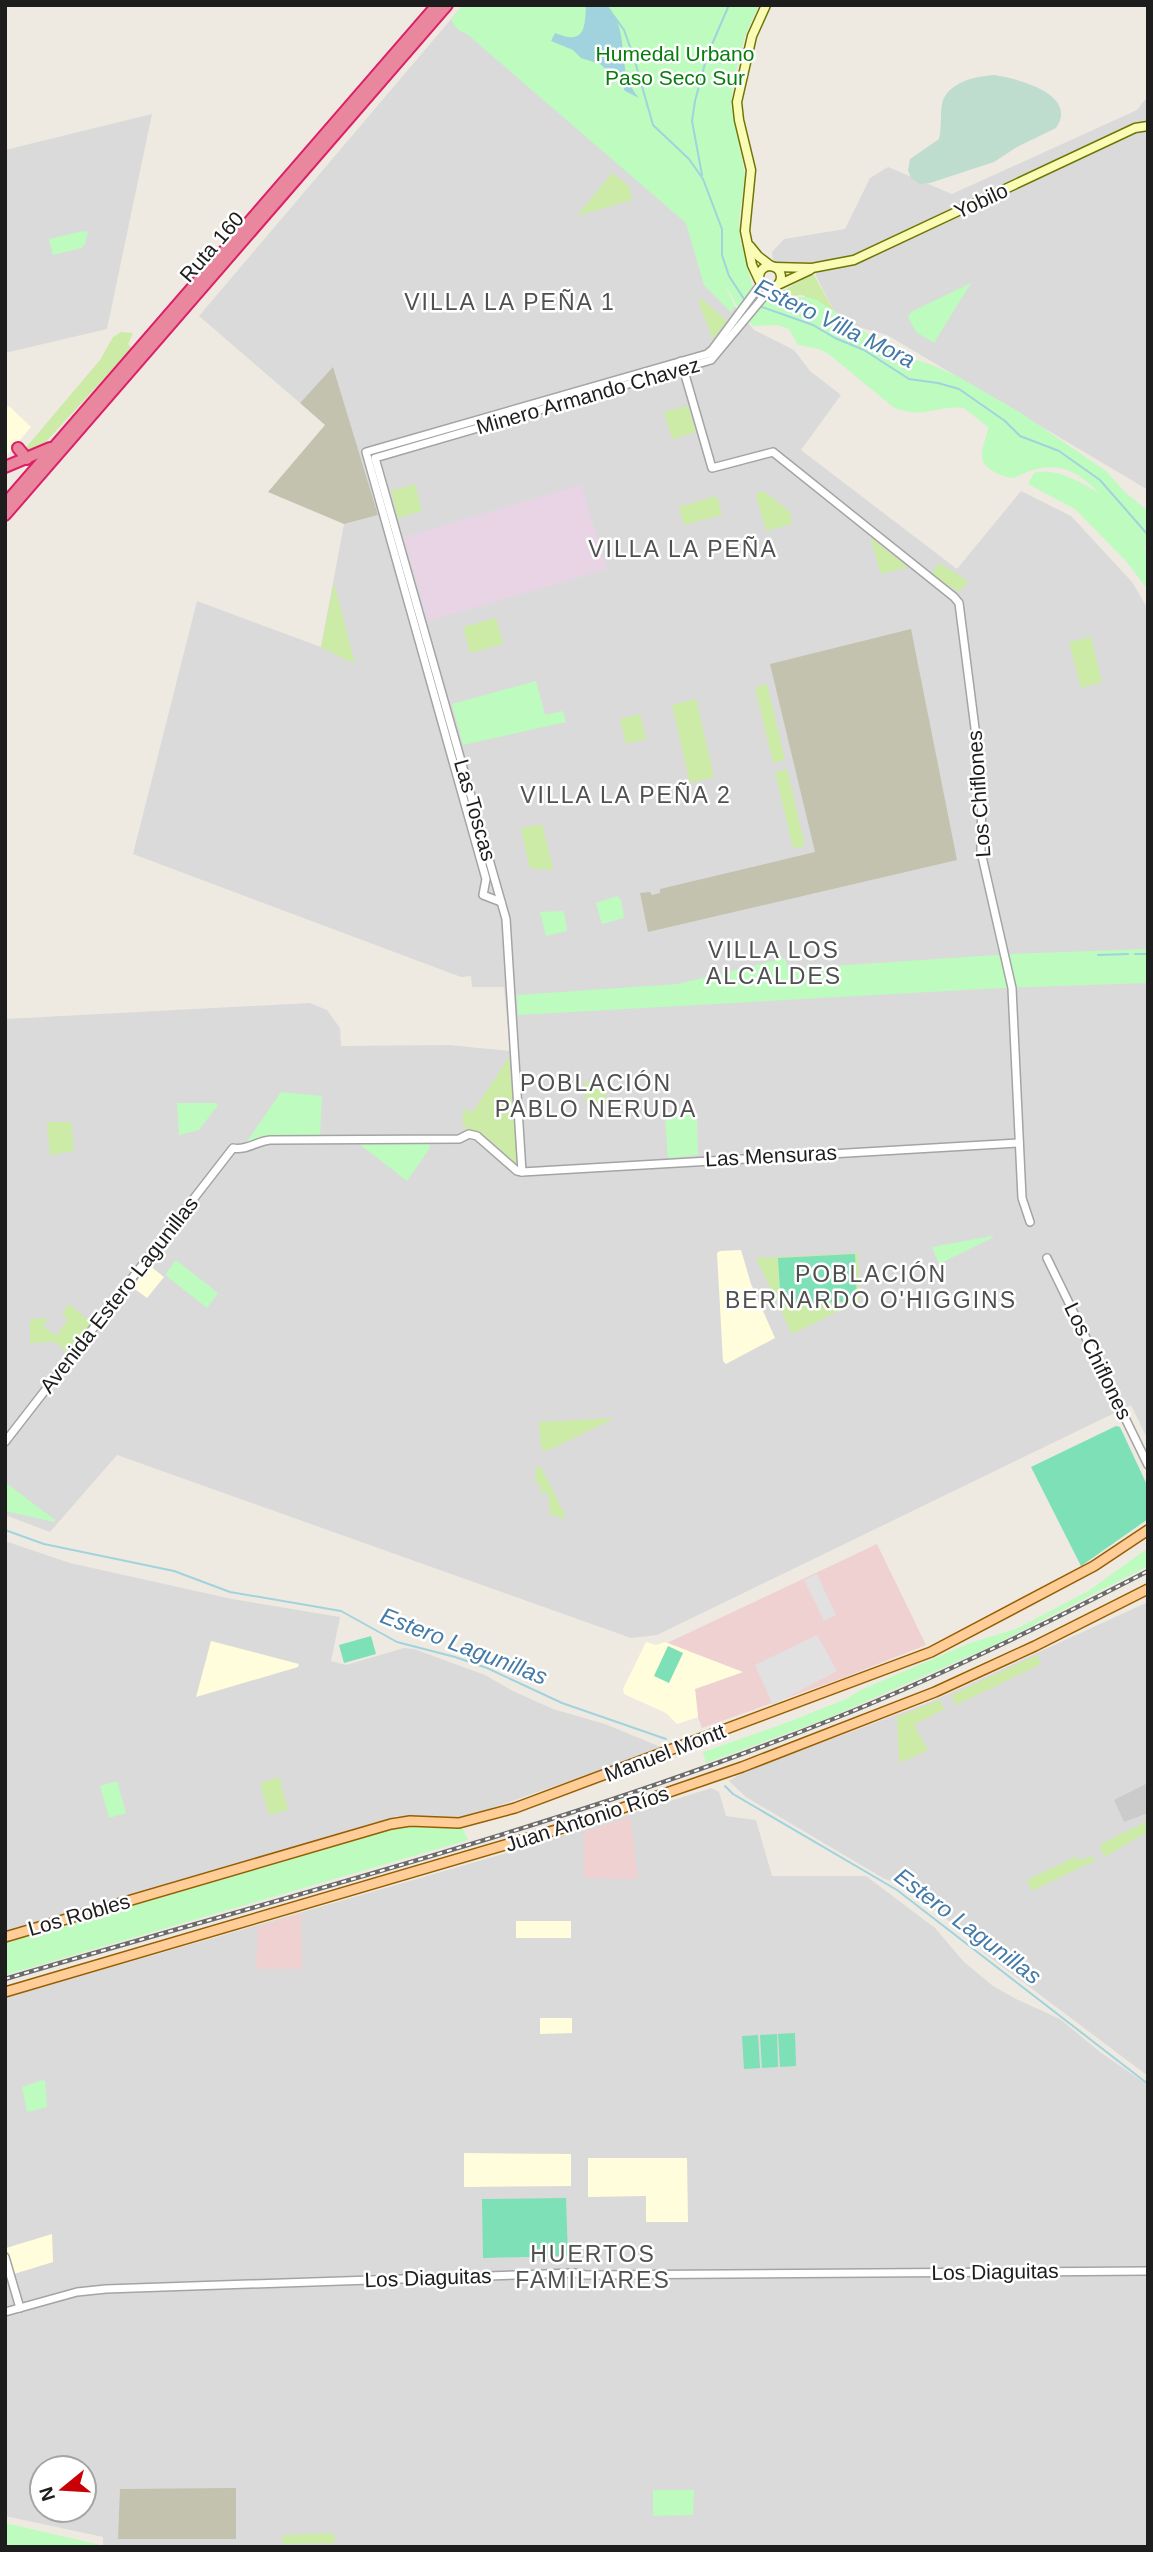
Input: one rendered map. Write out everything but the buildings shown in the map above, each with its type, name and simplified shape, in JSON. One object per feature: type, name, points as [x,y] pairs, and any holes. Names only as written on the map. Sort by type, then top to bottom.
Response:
[{"type":"highway","name":"Ruta 160","points":[[5,504],[437,5]]},
{"type":"highway","name":"Ruta 160","points":[[5,515],[447,5]]},
{"type":"highway","points":[[5,467],[27,459],[58,442]]},
{"type":"highway","points":[[18,448],[27,459]]},
{"type":"main road","points":[[760,288],[752,265],[745,225],[751,170],[738,114],[737,96],[752,36],[766,5]]},
{"type":"main road","name":"Yobilo","points":[[773,266],[812,268],[868,255],[1135,128],[1148,126]]},
{"type":"main road","points":[[747,241],[758,256],[781,275],[774,287],[760,288]]},
{"type":"main road","points":[[760,288],[761,270],[773,266]]},
{"type":"main road","name":"Yobilo","points":[[774,287],[812,268]]},
{"type":"main road","name":"Manuel Montt","points":[[153,1894],[391,1824],[410,1821],[464,1823],[549,1797],[930,1651],[1083,1572],[1148,1530]]},
{"type":"main road","name":"Juan Antonio Ríos","points":[[5,1992],[536,1836],[656,1797],[942,1689],[1148,1589]]},
{"type":"main road","name":"Los Robles","points":[[5,1937],[153,1894]]},
{"type":"street","name":"Minero Armando Chavez","points":[[366,452],[682,365],[713,359],[760,288]]},
{"type":"street","name":"Minero Armando Chavez","points":[[375,458],[682,365]]},
{"type":"street","name":"Los Chiflones","points":[[682,365],[712,468],[772,452],[959,603],[982,789],[981,852],[1011,982],[1022,1198],[1030,1222]]},
{"type":"street","name":"Las Toscas","points":[[366,452],[486,879],[482,895],[501,902]]},
{"type":"street","name":"Las Toscas","points":[[375,458],[507,927],[522,1171]]},
{"type":"street","name":"Avenida Estero Lagunillas","points":[[5,1442],[233,1148],[243,1149],[270,1140],[462,1139],[469,1134],[476,1135],[514,1169],[522,1171]]},
{"type":"street","name":"Las Mensuras","points":[[522,1171],[1019,1143]]},
{"type":"street","name":"Los Chiflones","points":[[1047,1258],[1148,1465]]},
{"type":"street","points":[[5,2257],[20,2308]]},
{"type":"street","name":"Los Diaguitas","points":[[5,2312],[77,2292],[106,2289],[568,2273],[613,2275],[1148,2271]]},
{"type":"shaded area","points":[[463,5],[563,47],[715,263],[731,302],[754,330],[794,350],[810,371],[841,395],[801,450],[957,569],[1021,491],[1071,516],[1132,582],[1148,609],[1148,1440],[1131,1405],[657,1635],[631,1638],[117,1455],[50,1532],[5,1515],[5,1019],[310,1003],[327,1010],[340,1028],[341,1046],[449,1045],[510,1051],[504,987],[472,987],[471,976],[461,977],[133,854],[197,601],[321,647],[344,524],[378,515],[333,368],[300,403],[199,316]]},
{"type":"shaded area","points":[[995,75],[1031,85],[1053,98],[1060,106],[1061,116],[1056,128],[994,162],[930,183],[920,184],[911,178],[908,170],[910,159],[939,139],[945,96],[963,82]]},
{"type":"shaded area","points":[[1148,96],[1148,490],[887,335],[858,327],[834,311],[816,276],[813,263],[773,262],[772,252],[784,239],[845,229],[870,178],[888,167],[952,194],[1137,110]]},
{"type":"shaded area","points":[[152,114],[107,329],[5,353],[5,150]]},
{"type":"shaded area","points":[[333,367],[378,515],[344,524],[268,492],[325,425],[300,403]]},
{"type":"shaded area","points":[[9,406],[31,427],[5,458],[5,408]]},
{"type":"shaded area","points":[[581,485],[607,569],[428,621],[404,537]]},
{"type":"shaded area","points":[[911,629],[957,860],[648,932],[640,893],[650,892],[652,895],[660,893],[660,889],[815,852],[770,664]]},
{"type":"shaded area","points":[[741,1250],[751,1284],[775,1338],[726,1364],[723,1361],[717,1253]]},
{"type":"shaded area","points":[[149,1265],[164,1277],[147,1298],[132,1287]]},
{"type":"shaded area","points":[[5,1541],[70,1563],[232,1599],[340,1617],[331,1661],[346,1665],[404,1648],[414,1649],[485,1675],[553,1709],[605,1724],[663,1748],[464,1818],[397,1816],[5,1934]]},
{"type":"shaded area","points":[[877,1544],[926,1645],[843,1678],[702,1728],[695,1689],[742,1672],[667,1643]]},
{"type":"shaded area","points":[[817,1574],[836,1615],[824,1621],[804,1580]]},
{"type":"shaded area","points":[[1148,1602],[1148,2076],[983,1952],[975,1941],[904,1886],[883,1878],[746,1797],[729,1781],[744,1772],[930,1702]]},
{"type":"shaded area","points":[[817,1635],[837,1671],[773,1705],[755,1665]]},
{"type":"shaded area","points":[[211,1641],[299,1664],[298,1667],[196,1697]]},
{"type":"shaded area","points":[[646,1642],[656,1645],[665,1642],[743,1672],[695,1689],[698,1717],[677,1724],[666,1713],[624,1694],[623,1689]]},
{"type":"shaded area","points":[[1148,1783],[1148,1813],[1124,1822],[1114,1800]]},
{"type":"shaded area","points":[[711,1788],[719,1792],[726,1816],[756,1820],[772,1876],[866,1876],[935,1928],[964,1962],[993,1986],[1060,2019],[1100,2052],[1148,2085],[1148,2547],[103,2547],[103,2537],[42,2524],[98,2524],[98,2454],[28,2454],[28,2521],[5,2516],[5,1998],[510,1852]]},
{"type":"shaded area","points":[[630,1817],[638,1879],[584,1878],[584,1832]]},
{"type":"shaded area","points":[[301,1913],[302,1969],[256,1969],[258,1927]]},
{"type":"shaded area","points":[[516,1921],[571,1921],[571,1938],[516,1938]]},
{"type":"shaded area","points":[[540,2018],[572,2018],[572,2033],[540,2034]]},
{"type":"shaded area","points":[[464,2153],[571,2154],[571,2186],[464,2187]]},
{"type":"shaded area","points":[[588,2158],[687,2158],[688,2222],[646,2222],[646,2196],[588,2197]]},
{"type":"shaded area","points":[[52,2234],[53,2262],[14,2274],[6,2248]]},
{"type":"shaded area","points":[[236,2488],[236,2539],[118,2539],[120,2489]]},
{"type":"green space","name":"Humedal Urbano Paso Seco Sur","points":[[463,5],[759,5],[745,36],[733,83],[731,105],[745,175],[739,220],[740,239],[752,285],[766,299],[806,297],[817,300],[898,354],[959,377],[1021,413],[1106,471],[1126,493],[1148,511],[1148,552],[1141,539],[1148,555],[1148,590],[1126,561],[1075,509],[1028,484],[1034,473],[1051,472],[1084,484],[1099,493],[1079,476],[1049,467],[1026,472],[1014,478],[994,471],[986,466],[982,456],[988,427],[964,408],[913,412],[893,407],[830,355],[819,349],[798,345],[789,329],[777,325],[753,326],[722,279],[735,306],[731,312],[704,285],[686,223],[467,34],[458,30],[451,20]]},
{"type":"green space","points":[[612,173],[629,186],[632,200],[577,216]]},
{"type":"green space","points":[[88,232],[82,248],[53,255],[49,239]]},
{"type":"green space","points":[[814,275],[834,311],[802,295],[770,298],[809,276]]},
{"type":"green space","points":[[971,283],[934,343],[916,332],[908,317],[911,312]]},
{"type":"green space","points":[[701,298],[727,321],[713,340],[699,303]]},
{"type":"green space","points":[[121,332],[133,333],[128,344],[132,348],[43,445],[29,455],[23,451],[100,360],[113,337]]},
{"type":"green space","points":[[688,406],[696,432],[672,439],[664,412]]},
{"type":"green space","points":[[415,484],[422,511],[398,518],[391,491]]},
{"type":"green space","points":[[758,492],[765,492],[790,512],[792,524],[766,531],[756,495]]},
{"type":"green space","points":[[717,496],[722,515],[684,525],[679,507]]},
{"type":"green space","points":[[870,537],[908,567],[881,574]]},
{"type":"green space","points":[[939,563],[968,581],[960,592],[930,575]]},
{"type":"green space","points":[[334,583],[355,664],[321,647]]},
{"type":"green space","points":[[496,618],[503,644],[470,653],[463,627]]},
{"type":"green space","points":[[1091,637],[1102,682],[1081,688],[1069,642]]},
{"type":"green space","points":[[536,681],[545,715],[563,711],[566,722],[463,745],[452,704]]},
{"type":"green space","points":[[767,684],[785,760],[773,763],[755,687]]},
{"type":"green space","points":[[696,699],[714,777],[690,783],[672,705]]},
{"type":"green space","points":[[640,714],[646,739],[626,744],[620,719]]},
{"type":"green space","points":[[787,769],[805,846],[793,848],[775,772]]},
{"type":"green space","points":[[542,824],[552,870],[530,868],[521,830]]},
{"type":"green space","points":[[617,896],[621,900],[624,918],[602,924],[596,903]]},
{"type":"green space","points":[[562,911],[567,931],[546,936],[540,912]]},
{"type":"green space","points":[[1148,949],[1148,983],[1001,988],[518,1015],[517,995],[678,984],[785,958],[788,969],[1011,954]]},
{"type":"green space","points":[[509,1057],[519,1167],[489,1140],[476,1133],[468,1133],[465,1125],[463,1126],[463,1108],[472,1113]]},
{"type":"green space","points":[[603,1078],[607,1104],[589,1106],[586,1103],[585,1082]]},
{"type":"green space","points":[[281,1092],[322,1096],[320,1135],[269,1136],[246,1143]]},
{"type":"green space","points":[[177,1103],[218,1105],[199,1130],[179,1135]]},
{"type":"green space","points":[[697,1113],[698,1155],[668,1158],[665,1115]]},
{"type":"green space","points":[[47,1122],[71,1122],[74,1151],[50,1155]]},
{"type":"green space","points":[[358,1143],[428,1143],[430,1148],[407,1181]]},
{"type":"green space","points":[[994,1237],[939,1264],[932,1247]]},
{"type":"green space","points":[[858,1253],[860,1301],[792,1334],[756,1258]]},
{"type":"green space","points":[[855,1254],[857,1301],[781,1305],[778,1258]]},
{"type":"green space","points":[[176,1260],[218,1293],[207,1308],[165,1275]]},
{"type":"green space","points":[[69,1304],[92,1323],[69,1352],[56,1342],[30,1343],[30,1319],[48,1318],[43,1325],[56,1336],[68,1319],[62,1314]]},
{"type":"green space","points":[[615,1418],[549,1450],[545,1451],[541,1447],[539,1422]]},
{"type":"green space","points":[[1116,1426],[1120,1427],[1148,1487],[1148,1519],[1081,1566],[1031,1467]]},
{"type":"green space","points":[[541,1467],[565,1515],[564,1519],[550,1514],[548,1493],[541,1493],[541,1485],[536,1484],[535,1468]]},
{"type":"green space","points":[[5,1482],[55,1520],[54,1522],[5,1511]]},
{"type":"green space","points":[[1148,1548],[1148,1566],[990,1647],[826,1719],[706,1763],[703,1752],[846,1699],[863,1689],[970,1643],[1016,1629],[1090,1590]]},
{"type":"green space","points":[[371,1636],[376,1654],[344,1663],[339,1645]]},
{"type":"green space","points":[[668,1646],[683,1653],[669,1683],[654,1676]]},
{"type":"green space","points":[[1037,1655],[1041,1664],[956,1705],[952,1696],[954,1694]]},
{"type":"green space","points":[[940,1700],[944,1709],[914,1725],[928,1750],[899,1763],[897,1717]]},
{"type":"green space","points":[[279,1777],[288,1810],[269,1815],[260,1783]]},
{"type":"green space","points":[[117,1781],[126,1813],[109,1818],[100,1786]]},
{"type":"green space","points":[[1148,1821],[1148,1832],[1104,1857],[1100,1846],[1103,1843]]},
{"type":"green space","points":[[404,1824],[462,1827],[468,1840],[5,1975],[5,1943]]},
{"type":"green space","points":[[1091,1856],[1096,1860],[1032,1891],[1027,1880],[1075,1857],[1082,1860]]},
{"type":"green space","points":[[795,2033],[796,2066],[780,2067],[778,2034]]},
{"type":"green space","points":[[777,2034],[778,2067],[762,2068],[760,2035]]},
{"type":"green space","points":[[758,2035],[760,2068],[744,2069],[742,2036]]},
{"type":"green space","points":[[43,2080],[47,2107],[27,2112],[22,2087]]},
{"type":"green space","points":[[566,2198],[568,2256],[483,2258],[482,2199]]},
{"type":"green space","points":[[653,2490],[694,2490],[693,2515],[653,2516]]},
{"type":"green space","points":[[5,2523],[101,2545],[5,2547]]},
{"type":"green space","points":[[334,2533],[335,2543],[283,2544],[282,2535]]},
{"type":"water","points":[[586,5],[607,5],[615,16],[627,75],[639,98],[625,91],[621,82],[600,64],[581,58],[573,50],[551,41],[555,33],[572,37],[581,33]]},
{"type":"waterway","points":[[702,175],[692,121],[695,101],[707,56],[729,5]]},
{"type":"waterway","name":"Estero Villa Mora","points":[[614,16],[624,30],[653,125],[689,159],[703,179],[722,229],[722,255],[729,276],[744,299]]},
{"type":"waterway","name":"Estero Villa Mora","points":[[759,306],[813,325],[864,350],[909,379],[959,389],[1005,421],[1020,436],[1059,451],[1100,480],[1148,535]]},
{"type":"waterway","points":[[1098,955],[1128,954]]},
{"type":"waterway","points":[[1135,954],[1148,954]]},
{"type":"waterway","name":"Estero Lagunillas","points":[[5,1530],[44,1544],[174,1571],[230,1592],[341,1611],[397,1642],[487,1668],[562,1703],[666,1739]]},
{"type":"waterway","name":"Estero Lagunillas","points":[[725,1786],[733,1794],[897,1890],[1148,2084]]},
{"type":"railway","points":[[5,1979],[422,1859],[629,1794],[732,1758],[913,1685],[1032,1630],[1148,1571]]},
{"type":"district","name":"VILLA LA PEÑA 1","points":[[510,302]]},
{"type":"district","name":"VILLA LA PEÑA","points":[[683,549]]},
{"type":"district","name":"VILLA LA PEÑA 2","points":[[626,795]]},
{"type":"district","name":"VILLA LOS ALCALDES","points":[[774,963]]},
{"type":"district","name":"POBLACIÓN PABLO NERUDA","points":[[596,1096]]},
{"type":"district","name":"POBLACIÓN BERNARDO O'HIGGINS","points":[[871,1287]]},
{"type":"district","name":"HUERTOS FAMILIARES","points":[[593,2267]]}]
